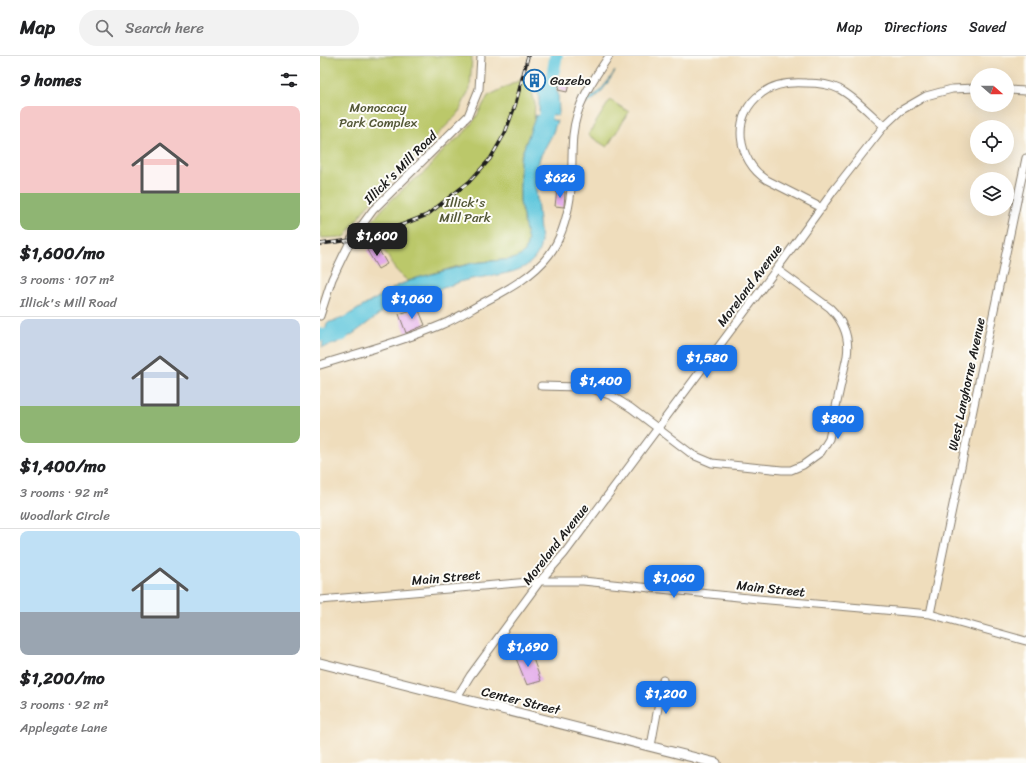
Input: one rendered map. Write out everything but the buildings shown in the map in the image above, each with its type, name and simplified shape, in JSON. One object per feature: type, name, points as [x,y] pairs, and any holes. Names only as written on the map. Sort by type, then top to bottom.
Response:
[{"type":"main road","name":"Center Street","points":[[320,663],[716,763]]},
{"type":"street","name":"Illick's Mill Road","points":[[320,316],[332,279],[343,256],[351,240],[373,210],[468,116],[479,89],[481,56]]},
{"type":"street","points":[[320,365],[389,345],[443,324],[510,287],[540,265],[553,249],[563,229],[566,218],[572,177],[573,134],[578,110],[587,88],[609,56]]},
{"type":"street","points":[[822,208],[767,180],[759,175],[750,165],[745,154],[741,138],[741,125],[749,107],[761,93],[775,87],[793,83],[819,83],[838,89],[846,94],[884,126]]},
{"type":"street","name":"Moreland Avenue","points":[[458,697],[470,676],[540,580],[564,554],[884,126],[900,111],[926,96],[952,89],[970,88]]},
{"type":"street","points":[[1014,90],[1026,91]]},
{"type":"street","name":"West Langhorne Avenue","points":[[930,614],[1026,158]]},
{"type":"street","points":[[541,386],[578,386],[612,396],[658,428],[693,455],[712,463],[791,470],[803,465],[821,452],[829,439],[848,347],[846,332],[837,315],[777,268]]},
{"type":"street","name":"Main Street","points":[[320,600],[540,580],[583,580],[758,599],[930,614],[1026,640]]},
{"type":"street","points":[[650,746],[664,680]]},
{"type":"green space","name":"Monocacy Park Complex","points":[[320,56],[472,56],[470,88],[458,114],[366,207],[345,237],[320,238]]},
{"type":"green space","name":"Illick's Mill Park","points":[[532,74],[529,83],[534,85],[532,97],[535,103],[534,122],[520,158],[520,202],[528,241],[525,252],[513,259],[480,262],[455,267],[408,281],[393,266],[376,237],[372,221],[387,204],[426,171],[444,150],[464,133],[475,119],[488,96]]},
{"type":"green space","points":[[610,100],[629,112],[607,147],[588,135]]},
{"type":"water","points":[[615,71],[606,86],[598,95],[589,103],[584,105],[586,100],[595,95],[602,88]]},
{"type":"water","points":[[537,88],[558,92],[558,116],[539,111],[539,97]]},
{"type":"water","points":[[536,115],[557,121],[552,135],[540,157],[538,166],[536,189],[541,242],[537,255],[530,263],[507,273],[468,280],[398,303],[387,309],[352,335],[322,347],[327,323],[343,318],[399,285],[417,278],[473,263],[513,259],[525,252],[528,241],[520,202],[520,159]]},
{"type":"waterway","points":[[541,135],[556,56]]},
{"type":"waterway","points":[[320,335],[342,335]]},
{"type":"railway","points":[[320,244],[373,236],[427,215],[469,182],[490,159],[505,133],[515,106],[528,56]]},
{"type":"place","name":"Gazebo","points":[[535,80]]}]
